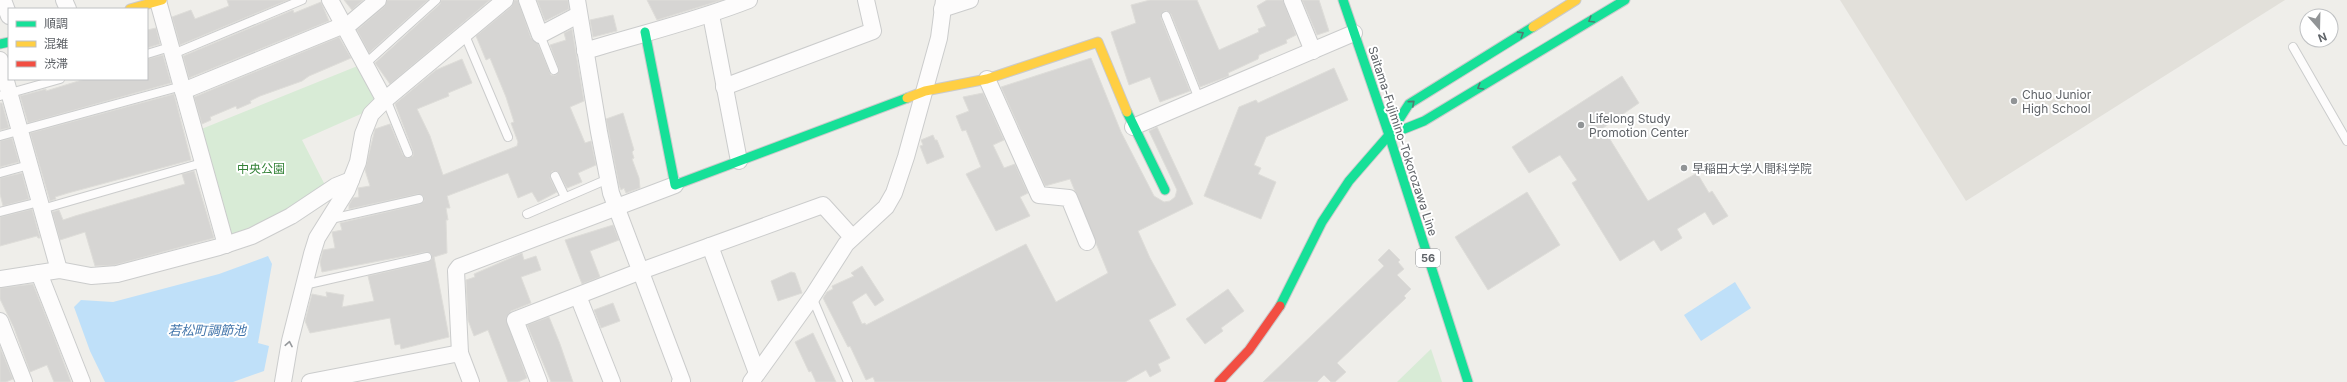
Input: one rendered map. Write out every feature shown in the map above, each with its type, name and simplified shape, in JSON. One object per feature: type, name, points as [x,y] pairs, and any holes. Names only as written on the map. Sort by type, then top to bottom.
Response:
[{"type":"street","points":[[3,0],[8,13]]},
{"type":"street","points":[[330,0],[385,100]]},
{"type":"street","points":[[182,89],[345,26],[378,0]]},
{"type":"street","points":[[283,382],[290,341],[303,285],[317,238],[331,219],[351,180],[358,162],[363,134],[371,114],[385,100],[505,0]]},
{"type":"street","points":[[526,0],[540,35],[577,8],[608,179],[682,381],[680,382]]},
{"type":"street","points":[[585,51],[645,32],[710,16],[749,0]]},
{"type":"street","points":[[724,87],[873,31],[866,0]]},
{"type":"street","points":[[754,378],[812,297],[846,244],[886,208],[894,193],[925,91],[939,38],[943,5],[970,0]]},
{"type":"street","points":[[1292,0],[1313,51]]},
{"type":"street","name":"Saitama-Fujimino-Tokorozawa Line","points":[[1343,0],[1389,135],[1468,382]]},
{"type":"street","points":[[1219,382],[1248,350],[1272,320],[1290,289],[1322,222],[1349,181],[1389,135],[1409,104],[1576,0]]},
{"type":"street","points":[[1389,135],[1424,121],[1625,0]]},
{"type":"street","points":[[134,8],[160,1],[202,163],[226,245]]},
{"type":"street","points":[[710,16],[739,161]]},
{"type":"street","points":[[645,32],[675,185]]},
{"type":"street","points":[[1133,127],[1354,34]]},
{"type":"street","points":[[470,382],[460,353],[456,271],[459,267],[617,206],[925,91],[987,80],[1098,42],[1133,127],[1165,190]]},
{"type":"street","points":[[0,60],[5,95],[20,131],[59,270]]},
{"type":"street","points":[[987,80],[1039,195],[1069,198],[1087,242]]},
{"type":"street","points":[[0,279],[59,270],[91,276],[117,274],[226,245],[252,236],[291,216],[336,186],[351,180]]},
{"type":"street","points":[[538,382],[515,320],[641,271],[823,205],[852,237]]},
{"type":"street","points":[[710,246],[754,378]]},
{"type":"street","points":[[39,273],[82,382]]},
{"type":"street","points":[[578,296],[612,382]]},
{"type":"street","points":[[0,321],[24,382]]},
{"type":"street","points":[[310,382],[460,353]]},
{"type":"lane","points":[[148,54],[172,51],[302,0]]},
{"type":"lane","points":[[365,64],[436,0]]},
{"type":"lane","points":[[1166,16],[1199,99]]},
{"type":"lane","points":[[464,33],[508,137]]},
{"type":"lane","points":[[540,35],[554,70]]},
{"type":"lane","points":[[2292,47],[2347,141]]},
{"type":"lane","points":[[5,95],[57,80]]},
{"type":"lane","points":[[0,136],[182,89]]},
{"type":"lane","points":[[385,100],[408,153]]},
{"type":"lane","points":[[0,212],[41,205],[202,163]]},
{"type":"lane","points":[[0,174],[29,165]]},
{"type":"lane","points":[[556,176],[565,197]]},
{"type":"lane","points":[[527,214],[608,179]]},
{"type":"lane","points":[[331,219],[419,199]]},
{"type":"lane","points":[[303,285],[427,257]]},
{"type":"lane","points":[[812,297],[848,382]]},
{"type":"shaded area","name":"Chuo Junior High School","points":[[1840,0],[2285,0],[1966,201]]},
{"type":"green space","name":"中央公園","points":[[360,65],[376,99],[363,113],[302,140],[325,185],[304,202],[231,236],[199,130]]},
{"type":"green space","points":[[1431,349],[1442,382],[1397,382]]},
{"type":"water","name":"若松町調節池","points":[[268,256],[272,264],[258,343],[269,346],[264,371],[233,382],[105,382],[90,351],[74,307],[81,300],[113,302],[219,274]]},
{"type":"water","points":[[1735,282],[1751,308],[1701,341],[1684,315]]},
{"type":"building","points":[[227,0],[288,0],[180,45],[172,17],[191,10],[195,19],[229,6]]},
{"type":"building","points":[[344,0],[363,0],[352,10]]},
{"type":"building","points":[[387,0],[428,0],[369,53],[357,30],[384,7]]},
{"type":"building","points":[[441,0],[490,0],[390,84],[375,63],[440,4]]},
{"type":"building","points":[[514,0],[518,0],[531,38],[538,44],[551,75],[556,75],[559,70],[550,45],[566,40],[564,33],[572,29],[584,101],[570,107],[585,143],[591,141],[596,165],[578,173],[582,182],[567,188],[558,172],[552,171],[550,178],[557,192],[538,202],[532,192],[518,198],[508,173],[447,196],[450,208],[446,208],[448,220],[446,220],[447,253],[434,257],[449,337],[401,349],[400,344],[395,345],[390,318],[310,333],[305,321],[312,294],[327,297],[326,292],[344,295],[342,307],[374,301],[368,276],[428,262],[432,259],[431,254],[426,252],[322,272],[320,262],[323,250],[335,248],[332,232],[342,230],[340,223],[420,204],[424,201],[423,196],[418,194],[349,209],[349,205],[353,198],[359,197],[358,188],[370,186],[365,170],[375,129],[390,124],[403,155],[408,158],[413,156],[413,151],[395,104],[436,70],[462,59],[472,83],[448,93],[449,96],[417,109],[430,136],[443,175],[517,146],[518,142],[511,123],[514,122],[506,97],[490,58],[486,60],[476,36],[511,7]]},
{"type":"building","points":[[537,0],[568,0],[569,9],[545,21]]},
{"type":"building","points":[[647,0],[722,0],[657,20]]},
{"type":"building","points":[[1150,0],[1197,0],[1219,50],[1259,32],[1258,29],[1266,26],[1257,6],[1267,0],[1283,0],[1296,35],[1286,40],[1287,43],[1259,55],[1258,59],[1228,73],[1229,76],[1200,87],[1171,14],[1164,11],[1161,18],[1190,91],[1160,102],[1150,77],[1129,85],[1111,32],[1136,23],[1131,5]]},
{"type":"building","points":[[1302,0],[1319,0],[1329,31],[1317,35]]},
{"type":"building","points":[[321,2],[329,21],[189,78],[183,56],[293,10],[294,13]]},
{"type":"building","points":[[613,15],[617,31],[593,37],[590,20]]},
{"type":"building","points":[[156,28],[160,44],[148,48],[148,30]]},
{"type":"building","points":[[339,37],[351,58],[309,76],[302,81],[260,96],[250,101],[251,103],[237,109],[236,106],[210,117],[211,120],[202,124],[194,97]]},
{"type":"building","points":[[163,55],[171,83],[28,123],[20,96],[46,89],[46,91],[82,80],[148,80],[148,59]]},
{"type":"building","points":[[1091,58],[1121,132],[1154,196],[1164,202],[1170,201],[1175,197],[1177,190],[1149,131],[1157,127],[1193,204],[1138,231],[1150,258],[1176,305],[1149,320],[1170,358],[1158,364],[1161,371],[1150,377],[1146,370],[1125,382],[875,382],[873,377],[866,380],[850,346],[848,347],[823,298],[827,292],[833,289],[832,286],[854,276],[851,273],[862,266],[884,300],[875,306],[866,293],[852,302],[862,324],[865,323],[866,325],[1026,244],[1056,302],[1108,273],[1070,179],[1045,186],[1001,87]]},
{"type":"building","points":[[1334,68],[1348,100],[1266,137],[1254,165],[1261,168],[1258,174],[1276,182],[1261,219],[1204,196],[1239,107],[1256,100],[1258,103]]},
{"type":"building","points":[[1622,76],[1639,103],[1603,128],[1648,201],[1697,173],[1709,193],[1712,191],[1728,216],[1713,225],[1705,212],[1677,229],[1682,238],[1661,251],[1654,240],[1620,261],[1572,183],[1577,180],[1560,155],[1529,173],[1512,147]]},
{"type":"building","points":[[983,93],[1004,140],[993,145],[1004,168],[1015,164],[1028,193],[1020,197],[1030,216],[996,231],[966,174],[981,167],[966,130],[962,131],[956,116],[969,111],[963,97]]},
{"type":"building","points":[[174,94],[191,160],[68,193],[55,197],[56,199],[50,201],[30,133]]},
{"type":"building","points":[[0,103],[2,103],[9,128],[0,130]]},
{"type":"building","points":[[623,113],[634,150],[632,152],[634,158],[632,159],[639,178],[640,188],[626,193],[624,188],[621,190],[619,185],[606,119]]},
{"type":"building","points":[[933,135],[935,140],[937,140],[944,157],[927,164],[920,146],[923,145],[921,140]]},
{"type":"building","points":[[12,138],[19,162],[0,167],[0,141]]},
{"type":"building","points":[[194,171],[214,238],[115,265],[95,266],[85,232],[60,240],[52,212],[59,210],[63,220],[185,184],[182,174]]},
{"type":"building","points":[[22,173],[29,199],[3,206],[0,194],[0,178]]},
{"type":"building","points":[[1527,192],[1560,245],[1488,290],[1455,237]]},
{"type":"building","points":[[32,209],[40,238],[37,236],[0,246],[0,217]]},
{"type":"building","points":[[613,225],[619,240],[590,251],[600,277],[582,284],[565,240]]},
{"type":"building","points":[[1389,249],[1400,260],[1398,262],[1404,269],[1397,275],[1411,289],[1404,296],[1406,298],[1337,363],[1346,372],[1335,382],[1331,382],[1324,375],[1317,382],[1263,382],[1384,266],[1378,260]]},
{"type":"building","points":[[522,253],[524,260],[536,256],[541,270],[521,277],[531,303],[511,311],[506,318],[527,378],[518,382],[508,382],[488,330],[474,336],[468,320],[466,280],[475,277],[474,274]]},
{"type":"building","points":[[791,272],[795,273],[802,293],[778,301],[771,281]]},
{"type":"building","points":[[33,284],[71,382],[54,382],[47,365],[30,372],[14,328],[0,299],[0,288]]},
{"type":"building","points":[[1228,289],[1244,311],[1221,328],[1223,331],[1205,344],[1186,319]]},
{"type":"building","points":[[613,303],[620,321],[601,328],[594,310]]},
{"type":"building","points":[[549,317],[573,382],[551,382],[527,325]]},
{"type":"building","points":[[813,333],[836,382],[816,382],[811,371],[809,372],[795,342]]},
{"type":"building","points":[[0,347],[13,379],[6,382],[0,382]]},
{"type":"traffic: fast","points":[[1343,0],[1389,135],[1468,382]]},
{"type":"traffic: fast","points":[[1389,135],[1424,121],[1625,0]]},
{"type":"traffic: fast","points":[[1280,306],[1322,222],[1349,181],[1389,135],[1409,104],[1533,27]]},
{"type":"traffic: fast","points":[[645,32],[675,185],[907,98]]},
{"type":"traffic: fast","points":[[0,44],[8,42]]},
{"type":"traffic: fast","points":[[1127,112],[1165,190]]},
{"type":"traffic: slow","points":[[134,8],[162,0]]},
{"type":"traffic: slow","points":[[1533,27],[1576,0]]},
{"type":"traffic: slow","points":[[907,98],[925,91],[987,79],[1098,42],[1127,112]]},
{"type":"traffic: jam","points":[[1219,382],[1249,350],[1280,306]]},
{"type":"place","name":"Chuo Junior High School","points":[[2014,101]]},
{"type":"place","name":"Lifelong Study Promotion Center","points":[[1581,125]]},
{"type":"place","name":"早稲田大学人間科学院","points":[[1684,168]]}]
